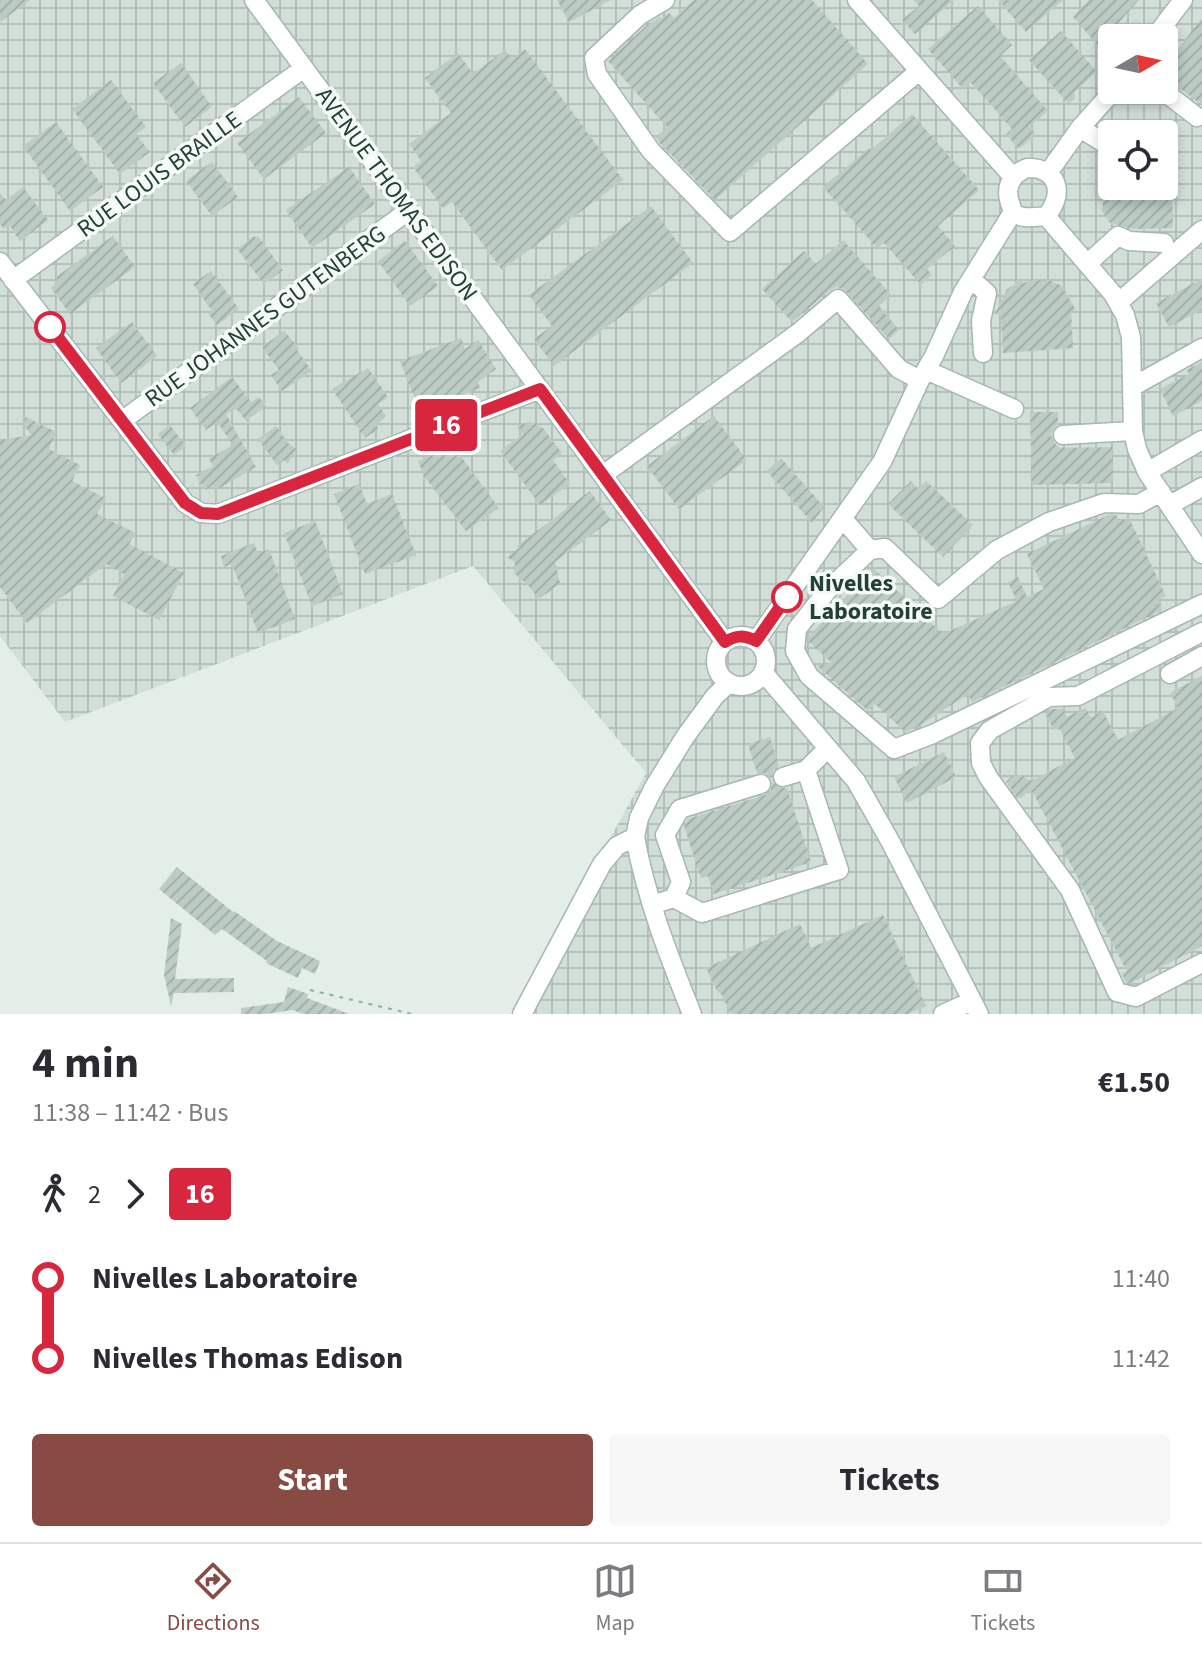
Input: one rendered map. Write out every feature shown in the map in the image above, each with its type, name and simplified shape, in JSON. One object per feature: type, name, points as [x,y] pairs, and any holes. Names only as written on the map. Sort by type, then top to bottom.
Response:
[{"type":"street","name":"AVENUE THOMAS EDISON","points":[[254,0],[725,642]]},
{"type":"street","points":[[665,0],[640,15],[594,58],[597,74],[651,151],[730,232],[919,71]]},
{"type":"street","points":[[857,0],[1013,177]]},
{"type":"street","points":[[1165,24],[1183,0]]},
{"type":"street","name":"RUE LOUIS BRAILLE","points":[[13,280],[304,68]]},
{"type":"street","points":[[1178,102],[1197,117]]},
{"type":"street","points":[[1048,173],[1101,104]]},
{"type":"street","points":[[1080,128],[1098,139]]},
{"type":"street","points":[[1013,212],[1007,189],[1013,177],[1027,168],[1041,169],[1057,185],[1058,195],[1046,216]]},
{"type":"street","name":"RUE JOHANNES GUTENBERG","points":[[123,420],[408,211]]},
{"type":"street","points":[[1013,212],[1026,217],[1046,216]]},
{"type":"street","points":[[756,641],[882,462],[963,292],[1013,212]]},
{"type":"street","points":[[1046,216],[1119,302],[1131,337],[1133,431],[1137,449],[1147,472],[1202,554]]},
{"type":"street","points":[[1119,302],[1202,230]]},
{"type":"street","points":[[1087,264],[1118,236],[1129,241],[1164,243]]},
{"type":"street","points":[[0,262],[185,503],[201,513],[218,514],[540,389]]},
{"type":"street","points":[[971,279],[987,293],[981,321],[983,353]]},
{"type":"street","points":[[607,472],[798,333],[838,299],[899,369],[1014,409]]},
{"type":"street","points":[[1132,387],[1202,348]]},
{"type":"street","points":[[1063,435],[1133,431]]},
{"type":"street","points":[[1147,472],[1202,440]]},
{"type":"street","points":[[1202,487],[1139,504],[1104,503],[1049,522],[997,550],[938,599],[885,548],[870,550],[827,591],[797,629],[795,651],[809,676],[894,749],[933,734],[1202,604]]},
{"type":"street","points":[[843,519],[870,550]]},
{"type":"street","points":[[1202,632],[1078,696],[1049,697],[990,730],[980,743],[981,763],[988,777],[1070,890],[1117,992],[1136,997],[1202,963]]},
{"type":"street","points":[[739,636],[756,641],[765,655],[763,672],[746,686],[729,683],[718,671],[717,654],[725,642],[739,636]]},
{"type":"street","points":[[1170,674],[1202,656]]},
{"type":"street","points":[[763,672],[856,781],[890,841],[975,1007],[943,1014]]},
{"type":"street","points":[[692,1014],[652,905],[635,837],[639,818],[654,787],[685,737],[715,696],[729,683]]},
{"type":"street","points":[[783,777],[806,770],[828,748]]},
{"type":"street","points":[[652,905],[674,898],[702,913],[839,870],[806,770]]},
{"type":"street","points":[[674,898],[681,882],[665,835],[680,809],[761,784]]},
{"type":"street","points":[[522,1014],[602,864],[617,846],[635,837]]},
{"type":"path","points":[[310,990],[412,1014]]},
{"type":"shaded area","points":[[0,0],[1202,0],[1202,1014],[528,1014],[605,867],[609,840],[646,773],[473,566],[65,722],[0,636]]},
{"type":"building","points":[[0,0],[30,0],[0,22]]},
{"type":"building","points":[[557,0],[611,0],[569,22]]},
{"type":"building","points":[[694,0],[812,0],[868,64],[715,200],[660,143],[656,137],[667,127],[608,61],[647,25],[669,13],[674,18]]},
{"type":"building","points":[[914,0],[954,0],[915,34],[902,20],[919,6]]},
{"type":"building","points":[[998,0],[1063,0],[1026,32]]},
{"type":"building","points":[[1089,0],[1139,0],[1117,24],[1098,24],[1098,46],[1073,17]]},
{"type":"building","points":[[978,6],[1012,45],[1000,56],[1048,111],[1029,127],[1036,135],[1019,149],[1006,134],[1012,129],[984,97],[970,82],[963,89],[928,49]]},
{"type":"building","points":[[1202,18],[1202,105],[1178,87],[1178,49]]},
{"type":"building","points":[[1061,31],[1097,72],[1074,92],[1075,99],[1068,103],[1029,60]]},
{"type":"building","points":[[525,49],[623,180],[502,270],[452,202],[443,208],[413,167],[421,161],[409,144],[451,113],[425,78],[458,53],[473,74],[505,50],[512,59]]},
{"type":"building","points":[[181,63],[212,107],[185,127],[153,83]]},
{"type":"building","points":[[111,80],[146,127],[136,134],[150,152],[120,174],[72,109]]},
{"type":"building","points":[[299,97],[326,133],[264,179],[237,143]]},
{"type":"building","points":[[912,114],[979,190],[938,226],[955,246],[927,269],[932,275],[921,285],[884,243],[877,248],[823,187]]},
{"type":"building","points":[[56,122],[103,187],[70,211],[23,146]]},
{"type":"building","points":[[212,162],[238,197],[212,216],[186,181]]},
{"type":"building","points":[[349,167],[375,204],[312,248],[286,210]]},
{"type":"building","points":[[23,187],[48,220],[20,241],[9,225],[4,229],[0,224],[0,193],[6,200]]},
{"type":"building","points":[[1102,200],[1172,200],[1173,228],[1132,229],[1109,222]]},
{"type":"building","points":[[651,206],[693,263],[554,366],[534,339],[552,326],[529,295]]},
{"type":"building","points":[[113,236],[135,267],[70,314],[51,288],[59,281],[56,277]]},
{"type":"building","points":[[258,236],[283,270],[264,284],[237,249]]},
{"type":"building","points":[[843,240],[891,295],[879,306],[899,330],[889,339],[843,288],[830,290],[792,322],[762,289],[804,251],[816,264]]},
{"type":"building","points":[[405,241],[438,286],[410,306],[378,261]]},
{"type":"building","points":[[211,271],[239,309],[217,325],[208,313],[212,311],[193,284]]},
{"type":"building","points":[[1047,279],[1062,286],[1076,310],[1071,311],[1073,348],[1003,353],[1001,315],[995,314],[1007,289],[1021,280],[1023,283]]},
{"type":"building","points":[[1202,279],[1202,310],[1169,327],[1156,303]]},
{"type":"building","points":[[132,322],[157,356],[121,383],[96,348]]},
{"type":"building","points":[[284,331],[299,348],[297,350],[312,371],[282,391],[271,375],[279,370],[262,347]]},
{"type":"building","points":[[461,338],[465,349],[478,340],[496,369],[478,382],[480,388],[420,412],[400,361]]},
{"type":"building","points":[[1202,362],[1202,401],[1173,416],[1160,389],[1189,374],[1187,370]]},
{"type":"building","points":[[368,368],[388,397],[378,404],[386,416],[377,425],[378,429],[365,438],[332,389]]},
{"type":"building","points":[[232,377],[251,402],[259,397],[266,406],[246,421],[236,408],[226,414],[256,467],[216,490],[213,485],[205,490],[196,475],[213,466],[209,459],[233,445],[217,422],[206,430],[190,408]]},
{"type":"building","points":[[1030,412],[1058,412],[1058,424],[1051,435],[1059,448],[1112,447],[1113,483],[1032,485]]},
{"type":"building","points":[[714,416],[747,460],[679,509],[647,466]]},
{"type":"building","points":[[26,417],[56,432],[49,449],[80,465],[72,481],[105,498],[97,514],[135,533],[129,544],[184,573],[159,620],[113,596],[124,574],[106,564],[27,623],[0,587],[0,440],[31,435],[23,424]]},
{"type":"building","points":[[529,422],[542,427],[562,453],[553,460],[570,484],[540,505],[500,451],[523,434],[517,426]]},
{"type":"building","points":[[170,425],[186,446],[174,455],[158,434]]},
{"type":"building","points":[[276,426],[296,449],[288,463],[284,460],[277,465],[258,439]]},
{"type":"building","points":[[449,449],[451,455],[457,451],[499,508],[466,531],[424,476],[418,461]]},
{"type":"building","points":[[781,458],[824,507],[812,523],[767,471]]},
{"type":"building","points":[[911,481],[918,489],[926,481],[973,525],[943,557],[888,504]]},
{"type":"building","points":[[359,484],[367,504],[392,494],[416,555],[365,574],[334,494]]},
{"type":"building","points":[[590,491],[611,520],[555,562],[560,583],[539,599],[514,573],[515,562],[507,557]]},
{"type":"building","points":[[1108,515],[1116,515],[1120,522],[1129,518],[1166,596],[1157,600],[1162,610],[972,702],[968,694],[905,732],[875,704],[868,711],[817,666],[832,663],[808,641],[808,637],[873,568],[943,634],[1017,601],[1008,582],[1018,577],[1027,597],[1044,589],[1027,554]]},
{"type":"building","points":[[315,521],[343,594],[312,606],[284,533]]},
{"type":"building","points":[[254,543],[258,554],[269,549],[295,619],[258,633],[232,564],[224,567],[221,556]]},
{"type":"building","points":[[1202,676],[1202,946],[1131,983],[1126,982],[1122,974],[1127,971],[1031,789],[1018,798],[1006,782],[1015,775],[1031,781],[1075,758],[1059,728],[1054,730],[1045,713],[1052,709],[1063,709],[1067,717],[1085,708],[1091,718],[1103,711],[1118,740],[1178,708],[1170,693]]},
{"type":"building","points":[[770,737],[779,766],[774,769],[771,778],[757,773],[748,744]]},
{"type":"building","points":[[944,752],[956,777],[907,803],[894,777]]},
{"type":"building","points":[[773,782],[780,788],[787,788],[811,862],[714,894],[708,876],[701,878],[684,826],[688,819],[765,795],[770,792]]},
{"type":"building","points":[[177,867],[233,912],[277,941],[320,961],[315,974],[302,968],[298,978],[266,963],[222,929],[215,935],[159,889]]},
{"type":"building","points":[[883,915],[926,1006],[908,1014],[731,1014],[706,968],[800,924],[811,948]]},
{"type":"building","points":[[171,918],[182,924],[175,979],[234,978],[234,992],[174,993],[171,1006],[164,975]]},
{"type":"building","points":[[288,987],[349,1014],[304,1014],[292,1010],[241,1014],[241,1008],[284,1002]]},
{"type":"bus line","name":"16","points":[[50,327],[185,503],[201,513],[218,514],[540,389],[725,642],[739,636],[756,641],[787,597]]},
{"type":"place","name":"Nivelles Laboratoire","points":[[787,597]]}]
